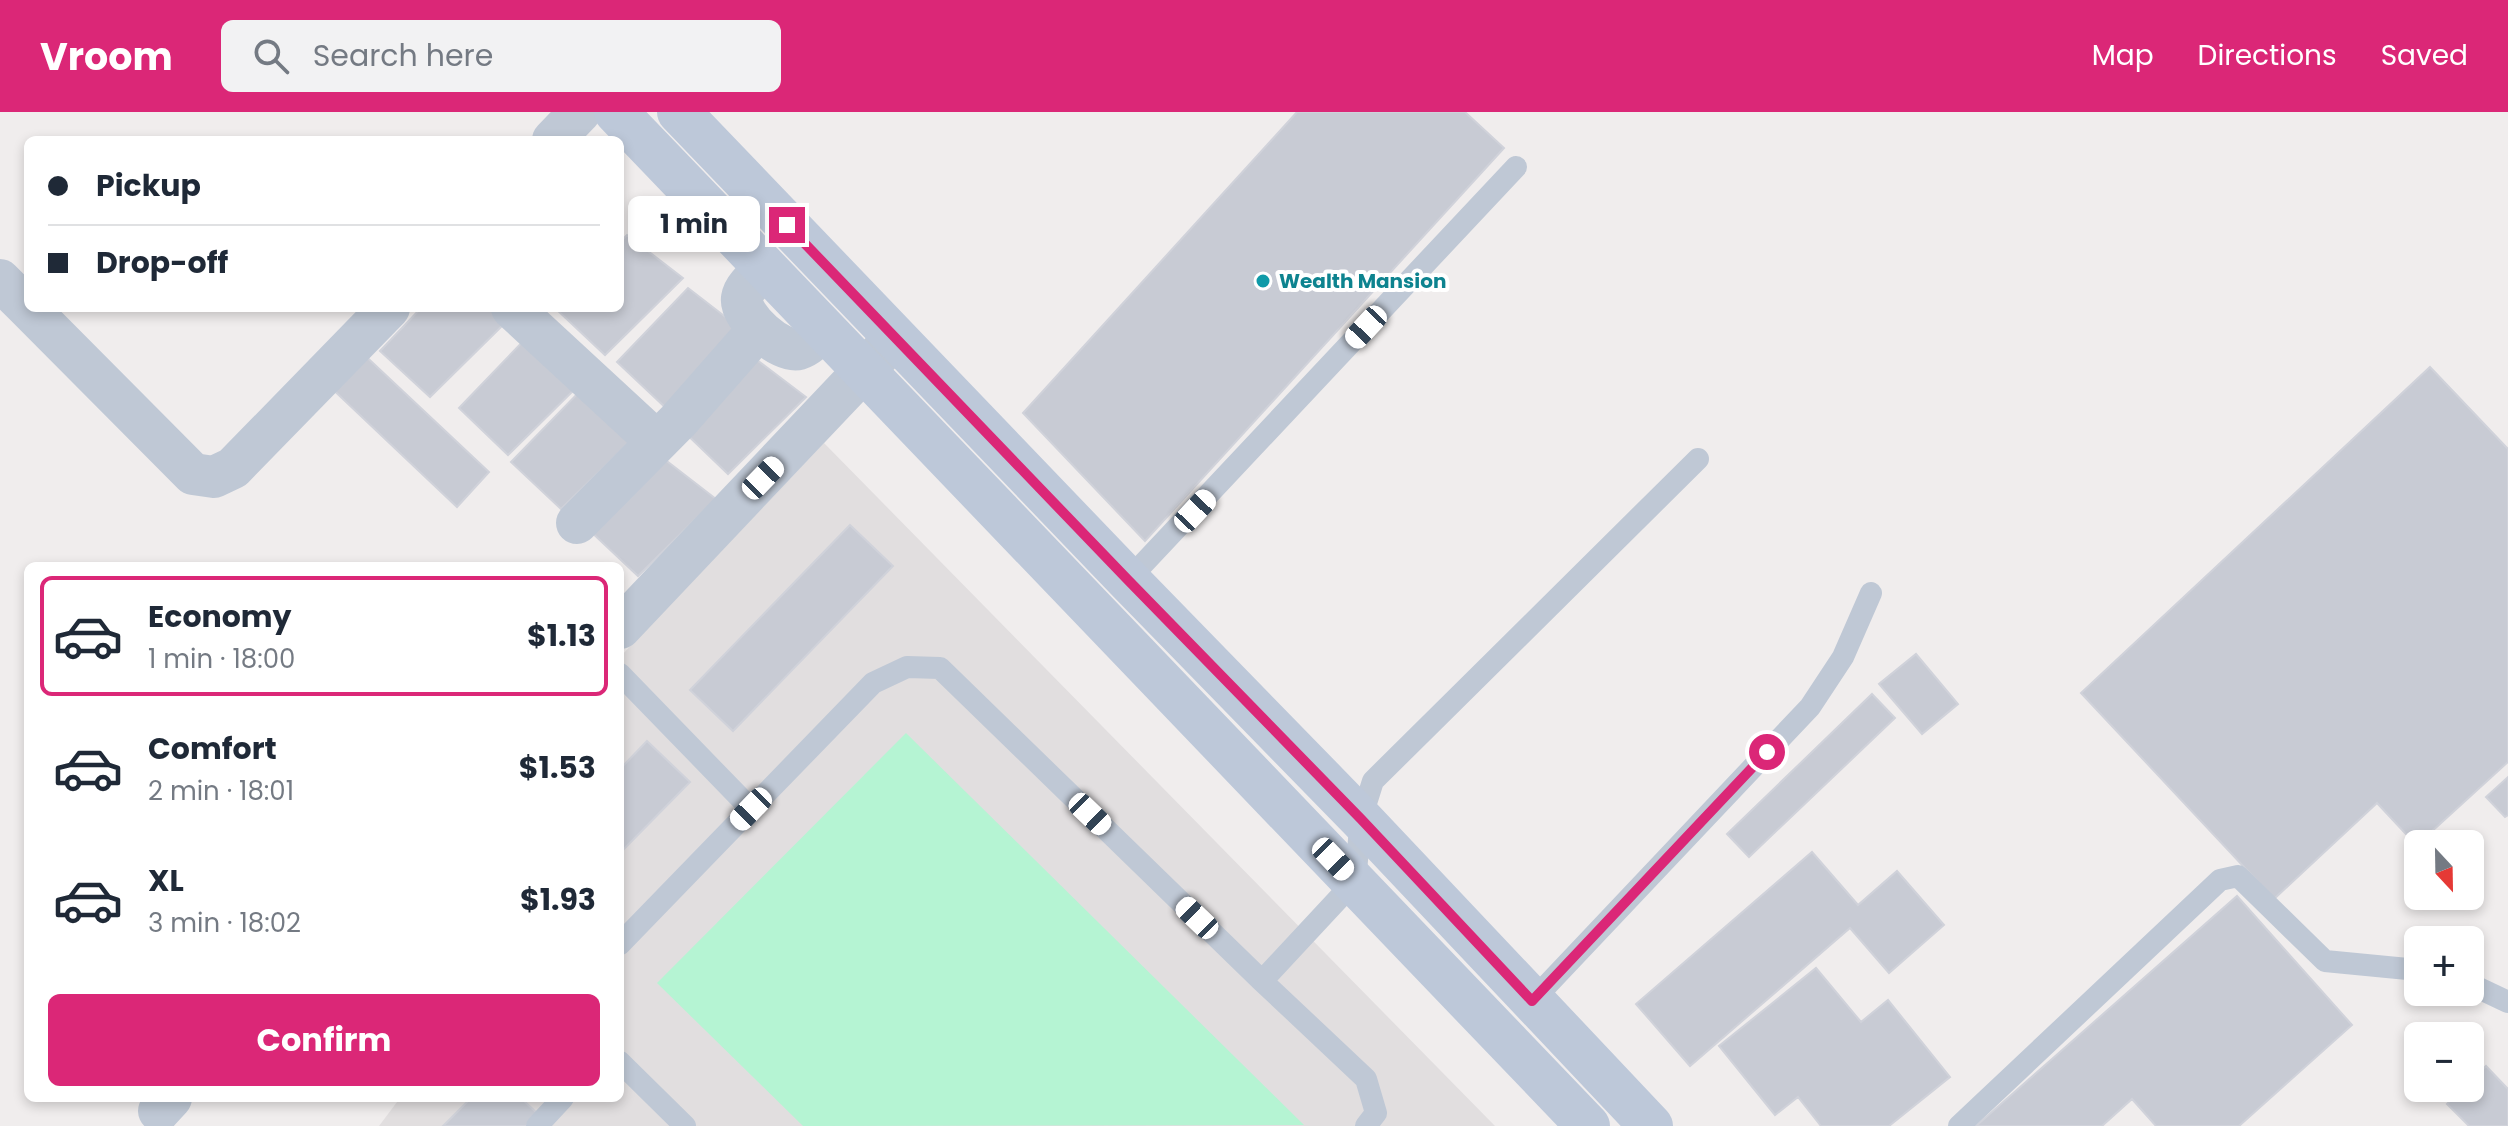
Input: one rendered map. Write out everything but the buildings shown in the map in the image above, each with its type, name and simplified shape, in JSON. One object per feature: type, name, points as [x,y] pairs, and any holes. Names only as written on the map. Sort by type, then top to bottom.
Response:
[{"type":"street","points":[[557,136],[580,112]]},
{"type":"street","points":[[616,112],[1588,1126]]},
{"type":"street","points":[[679,112],[1361,819],[1651,1126]]},
{"type":"street","points":[[766,269],[748,286],[742,298],[743,310],[759,329],[786,349],[798,349],[824,329]]},
{"type":"street","points":[[0,280],[24,304]]},
{"type":"street","points":[[32,312],[193,474],[214,477],[233,468],[385,312]]},
{"type":"street","points":[[516,312],[656,441]]},
{"type":"street","points":[[577,523],[678,421],[759,329]]},
{"type":"street","points":[[624,624],[895,337]]},
{"type":"lane","points":[[1128,580],[1516,167]]},
{"type":"lane","points":[[1262,981],[1355,881],[1361,819],[1373,781],[1698,459]]},
{"type":"lane","points":[[1532,1001],[1810,707],[1843,657],[1871,593]]},
{"type":"lane","points":[[624,940],[873,683],[907,667],[940,668],[1366,1079],[1376,1113],[1366,1126]]},
{"type":"lane","points":[[624,678],[751,809]]},
{"type":"lane","points":[[1959,1126],[2226,877],[2238,876],[2325,961],[2404,969]]},
{"type":"lane","points":[[2484,991],[2508,1002]]},
{"type":"lane","points":[[624,1066],[685,1126]]},
{"type":"lane","points":[[537,1126],[559,1102]]},
{"type":"shaded area","points":[[824,443],[1495,1126],[379,1126],[397,1102],[624,1102],[624,653]]},
{"type":"green space","points":[[906,733],[1304,1125],[803,1126],[657,983]]},
{"type":"place","name":"Wealth Mansion","points":[[1263,281]]},
{"type":"route","points":[[787,225],[1361,819],[1532,1001],[1767,752]]}]
